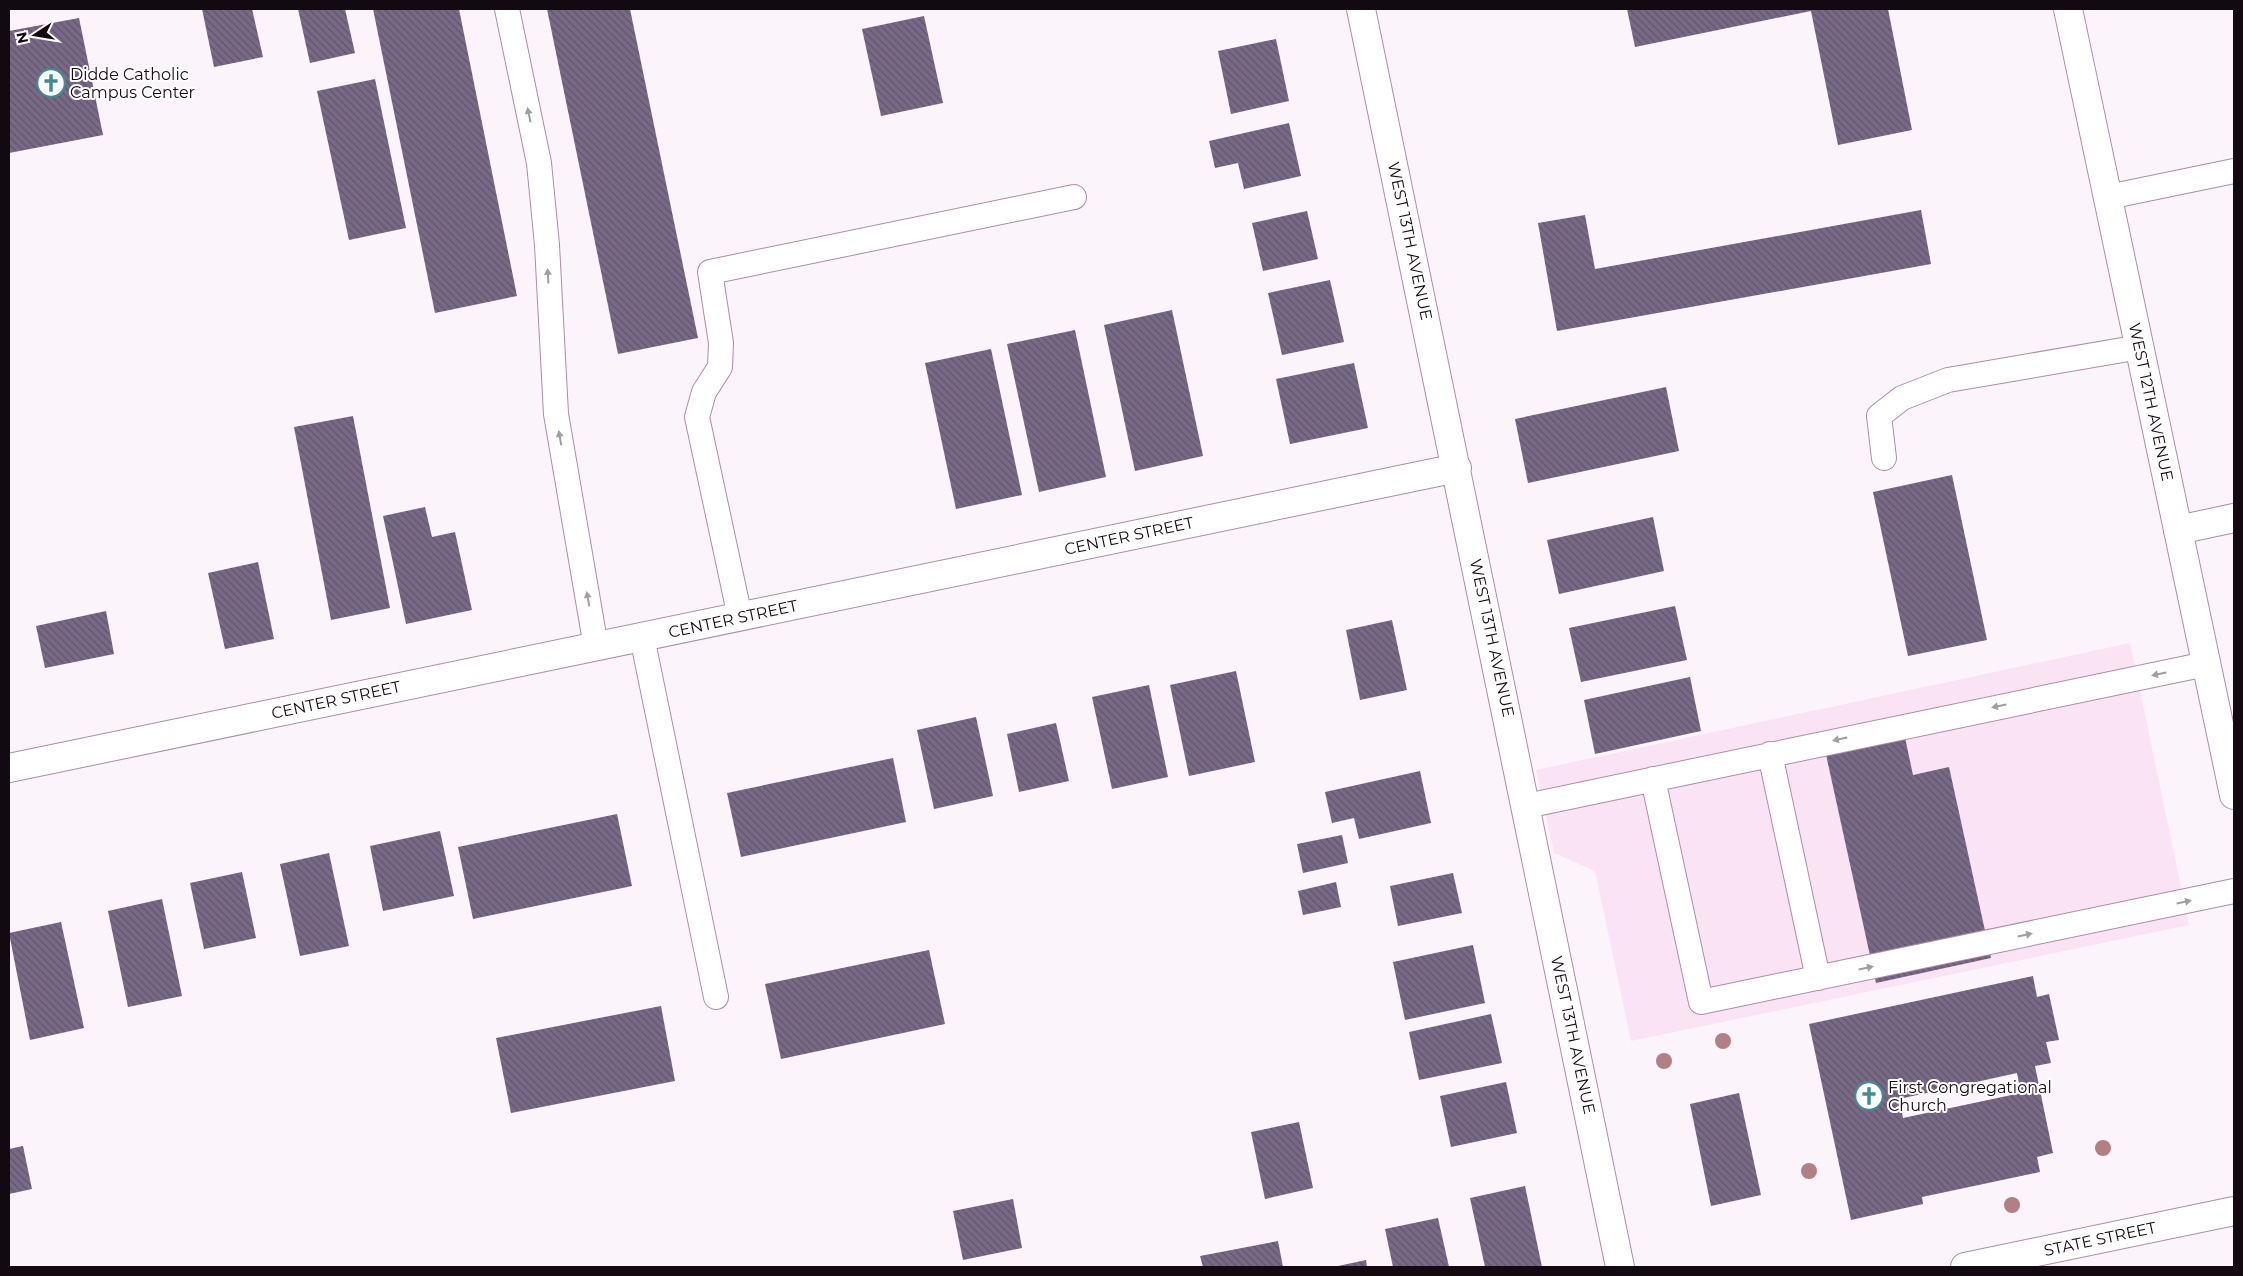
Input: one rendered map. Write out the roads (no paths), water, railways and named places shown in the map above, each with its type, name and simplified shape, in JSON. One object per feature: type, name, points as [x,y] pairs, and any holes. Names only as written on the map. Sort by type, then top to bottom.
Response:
[{"type":"street","name":"WEST 13TH AVENUE","points":[[1361,9],[1620,1267]]},
{"type":"street","name":"WEST 12TH AVENUE","points":[[2068,9],[2234,795]]},
{"type":"street","name":"CENTER STREET","points":[[9,768],[1457,468]]},
{"type":"street","points":[[2178,530],[2234,518]]},
{"type":"street","name":"STATE STREET","points":[[1965,1267],[2234,1211]]},
{"type":"lane","points":[[507,9],[539,163],[547,245],[556,414],[596,647]]},
{"type":"lane","points":[[2108,197],[2234,171]]},
{"type":"lane","points":[[740,617],[698,417],[704,392],[720,367],[721,343],[710,272],[1074,198]]},
{"type":"lane","points":[[1884,458],[1879,416],[1902,398],[1948,380],[2140,347]]},
{"type":"lane","points":[[642,637],[716,998]]},
{"type":"lane","points":[[1526,806],[2206,664]]},
{"type":"lane","points":[[1770,754],[1818,978]]},
{"type":"lane","points":[[1653,779],[1701,1002],[2234,891]]},
{"type":"place","name":"Didde Catholic Campus Center","points":[[51,83]]},
{"type":"place","name":"First Congregational Church","points":[[1869,1096]]}]
